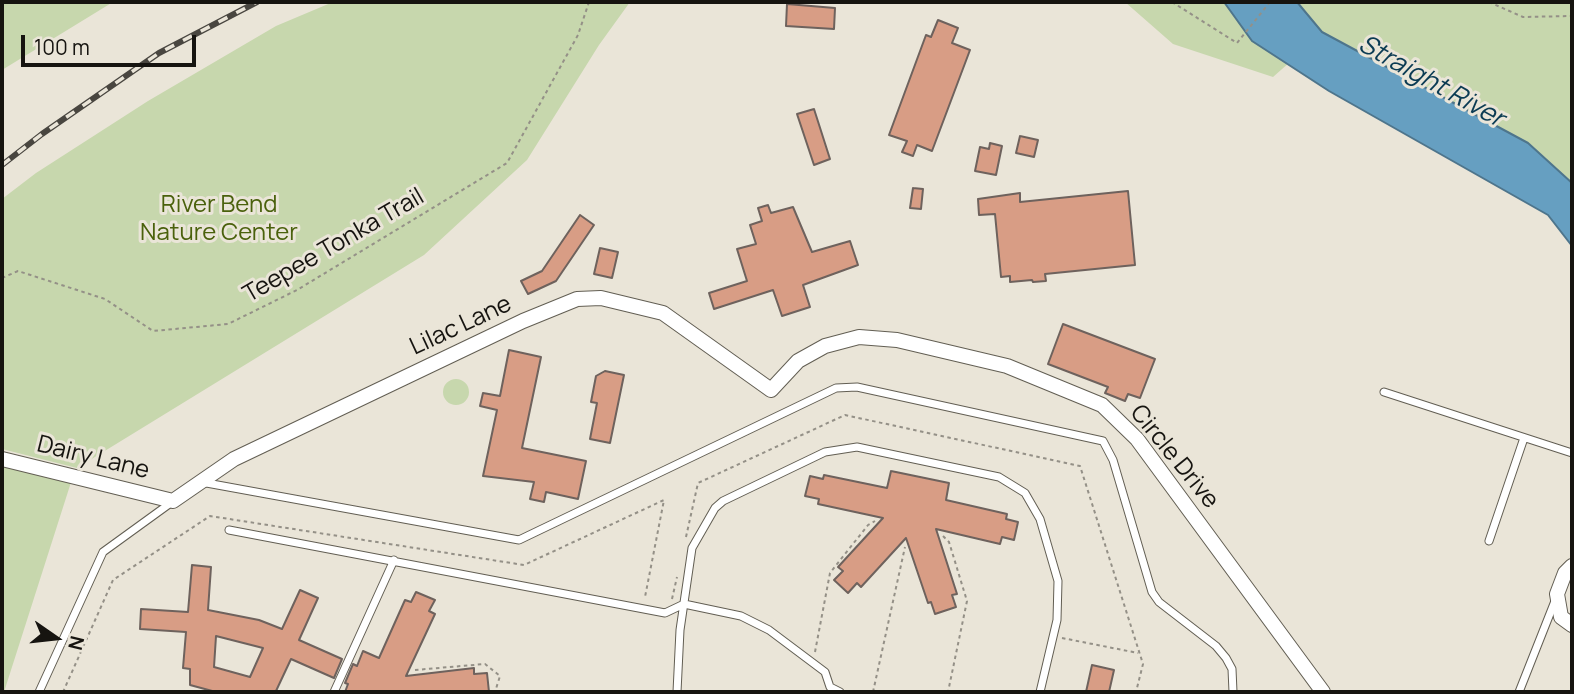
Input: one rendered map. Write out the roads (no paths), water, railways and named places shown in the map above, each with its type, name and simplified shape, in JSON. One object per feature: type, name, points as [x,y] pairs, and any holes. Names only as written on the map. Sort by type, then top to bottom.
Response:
[{"type":"street","name":"Lilac Lane","points":[[173,501],[234,459],[523,321],[578,299],[601,298],[663,313],[771,390]]},
{"type":"street","name":"Circle Drive","points":[[771,390],[798,361],[825,346],[859,337],[897,340],[1007,366],[1102,405],[1137,439],[1324,692]]},
{"type":"street","name":"Dairy Lane","points":[[2,459],[173,501]]},
{"type":"street","points":[[1572,566],[1564,573],[1558,594],[1561,617],[1572,625]]},
{"type":"lane","points":[[201,482],[524,540],[836,388],[857,387],[1103,441],[1113,460],[1152,592],[1159,602],[1216,646],[1226,658],[1232,670],[1233,692]]},
{"type":"lane","points":[[1384,392],[1572,453]]},
{"type":"lane","points":[[1489,541],[1524,438]]},
{"type":"lane","points":[[677,692],[684,604],[692,548],[705,522],[723,500],[825,452],[857,447],[999,477],[1025,492],[1040,519],[1058,581],[1054,636],[1040,692]]},
{"type":"lane","points":[[39,692],[103,552],[173,501]]},
{"type":"lane","points":[[229,530],[669,614],[684,604],[741,617],[769,630],[825,672],[831,687],[840,692]]},
{"type":"lane","points":[[334,692],[394,560]]},
{"type":"lane","points":[[1519,692],[1558,594]]},
{"type":"water","points":[[1224,2],[1297,2],[1322,32],[1528,143],[1572,183],[1572,246],[1548,215],[1329,91],[1252,41]]},
{"type":"railway","points":[[2,165],[159,53],[257,2]]},
{"type":"water label","name":"Straight River","points":[[1431,82]]},
{"type":"park label","name":"River Bend Nature Center","points":[[219,219]]}]
